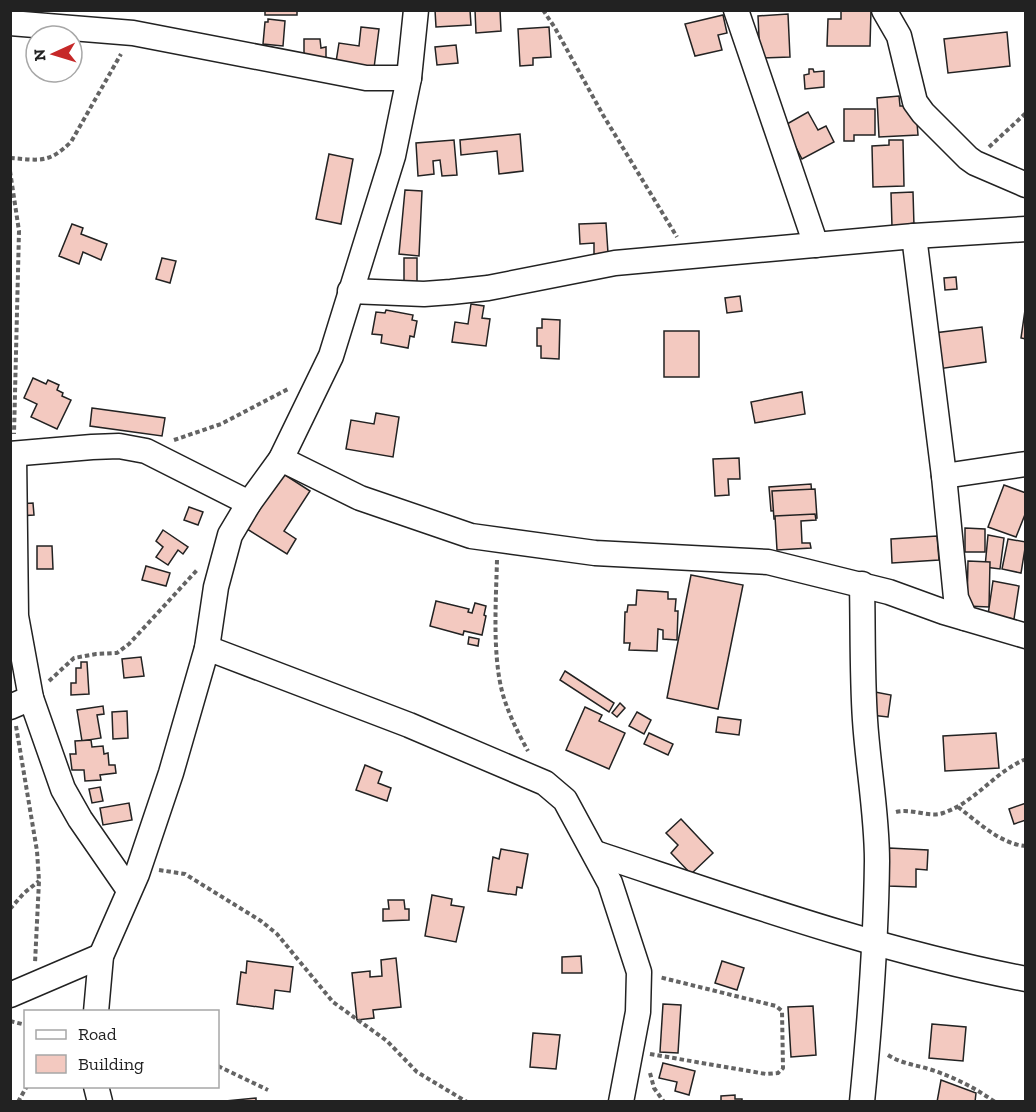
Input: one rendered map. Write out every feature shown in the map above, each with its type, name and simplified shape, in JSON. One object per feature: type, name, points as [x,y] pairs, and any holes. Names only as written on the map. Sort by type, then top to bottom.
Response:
[{"type":"street","points":[[96,1010],[101,956],[133,882],[171,773],[207,648],[216,587],[230,536],[249,503],[281,459],[331,356],[393,156],[410,78],[416,10]]},
{"type":"street","points":[[736,10],[816,245]]},
{"type":"street","points":[[884,10],[899,36],[915,102],[963,155],[975,163],[1026,185]]},
{"type":"street","points":[[10,23],[133,33],[366,78],[410,78]]},
{"type":"street","points":[[351,291],[423,294],[451,292],[488,288],[615,263],[914,236],[1026,230]]},
{"type":"street","points":[[914,236],[944,476],[956,598],[966,618]]},
{"type":"street","points":[[133,882],[81,819],[18,704],[12,454],[119,446],[146,451],[249,503]]},
{"type":"street","points":[[281,459],[360,498],[471,536],[595,553],[768,562],[862,584],[1026,636]]},
{"type":"street","points":[[944,476],[1026,464]]},
{"type":"street","points":[[862,584],[865,720],[876,817],[877,860],[868,1041],[862,1101]]},
{"type":"street","points":[[207,648],[369,709],[545,783],[565,800],[610,883],[639,972],[638,1012],[621,1101]]},
{"type":"street","points":[[595,854],[874,942],[1026,979]]},
{"type":"street","points":[[10,995],[101,956]]},
{"type":"path","points":[[543,10],[688,256]]},
{"type":"path","points":[[10,158],[45,161],[59,154],[71,142],[133,33]]},
{"type":"path","points":[[975,163],[994,141],[1026,113]]},
{"type":"path","points":[[10,171],[19,231],[12,454]]},
{"type":"path","points":[[146,451],[221,424],[287,390],[296,383]]},
{"type":"path","points":[[498,540],[496,595],[498,668],[503,694],[510,718],[545,783]]},
{"type":"path","points":[[37,984],[35,961],[39,881],[37,851],[18,704],[74,658],[117,653],[129,644],[200,567]]},
{"type":"path","points":[[876,817],[909,810],[940,814],[958,807],[977,794],[994,777],[1013,764],[1026,759]]},
{"type":"path","points":[[958,807],[1000,838],[1026,846]]},
{"type":"path","points":[[133,882],[161,870],[185,874],[261,921],[277,934],[333,1002],[387,1041],[417,1072],[467,1101]]},
{"type":"path","points":[[10,909],[39,881]]},
{"type":"path","points":[[639,972],[773,1004],[782,1011],[783,1068],[778,1073],[766,1074],[644,1053],[646,1062]]},
{"type":"path","points":[[868,1041],[894,1059],[969,1084],[995,1101]]},
{"type":"path","points":[[219,1066],[268,1090]]},
{"type":"path","points":[[649,1071],[654,1088],[664,1101]]},
{"type":"path","points":[[18,1101],[26,1088]]},
{"type":"building","points":[[265,10],[297,10],[297,15],[265,15]]},
{"type":"building","points":[[435,10],[470,10],[471,25],[436,27]]},
{"type":"building","points":[[475,10],[500,10],[501,31],[476,33]]},
{"type":"building","points":[[841,10],[871,10],[870,46],[827,46],[828,19],[841,19]]},
{"type":"building","points":[[788,14],[790,57],[760,58],[758,16]]},
{"type":"building","points":[[723,15],[727,33],[718,35],[722,50],[695,56],[685,24]]},
{"type":"building","points":[[268,19],[285,21],[283,46],[263,44],[265,22],[268,22]]},
{"type":"building","points":[[361,27],[379,29],[374,68],[336,62],[339,43],[359,46]]},
{"type":"building","points":[[549,27],[551,57],[533,58],[533,65],[520,66],[518,29]]},
{"type":"building","points":[[1007,32],[1010,66],[948,73],[944,39]]},
{"type":"building","points":[[304,39],[320,39],[321,48],[326,47],[326,60],[304,58]]},
{"type":"building","points":[[456,45],[458,63],[437,65],[435,47]]},
{"type":"building","points":[[809,69],[813,69],[814,72],[824,71],[824,87],[805,89],[804,75],[809,74]]},
{"type":"building","points":[[899,96],[900,106],[909,106],[916,110],[918,135],[879,137],[877,98]]},
{"type":"building","points":[[844,109],[875,109],[875,135],[854,135],[854,141],[844,141]]},
{"type":"building","points":[[808,112],[818,130],[826,126],[834,142],[802,159],[793,142],[780,128]]},
{"type":"building","points":[[520,134],[523,171],[499,174],[497,151],[461,155],[460,140]]},
{"type":"building","points":[[454,140],[457,175],[442,176],[440,160],[433,161],[434,174],[418,176],[416,143]]},
{"type":"building","points":[[889,140],[903,140],[904,186],[873,187],[872,146],[889,145]]},
{"type":"building","points":[[329,154],[353,159],[341,224],[316,219]]},
{"type":"building","points":[[405,190],[422,191],[419,256],[399,254]]},
{"type":"building","points":[[913,192],[914,226],[892,227],[891,193]]},
{"type":"building","points":[[606,223],[608,253],[594,254],[594,243],[580,244],[579,224]]},
{"type":"building","points":[[72,224],[83,228],[81,234],[107,244],[101,260],[83,252],[79,264],[59,256]]},
{"type":"building","points":[[162,258],[176,261],[170,283],[156,279]]},
{"type":"building","points":[[404,258],[417,258],[417,284],[404,284]]},
{"type":"building","points":[[956,277],[957,289],[945,290],[944,278]]},
{"type":"building","points":[[740,296],[742,311],[727,313],[725,298]]},
{"type":"building","points":[[471,304],[484,306],[482,318],[490,319],[486,346],[452,342],[455,322],[468,324]]},
{"type":"building","points":[[386,310],[413,315],[412,320],[417,321],[414,337],[410,336],[408,348],[381,343],[382,335],[372,334],[376,312],[385,313]]},
{"type":"building","points":[[1026,311],[1026,339],[1021,338]]},
{"type":"building","points":[[542,319],[560,320],[559,359],[541,358],[541,346],[537,346],[537,328],[542,328]]},
{"type":"building","points":[[982,327],[986,362],[938,369],[934,333]]},
{"type":"building","points":[[664,331],[699,331],[699,377],[664,377]]},
{"type":"building","points":[[33,378],[46,384],[48,380],[59,385],[57,390],[63,393],[62,396],[71,400],[57,429],[31,417],[37,404],[24,398]]},
{"type":"building","points":[[802,392],[805,414],[755,423],[751,402]]},
{"type":"building","points":[[92,408],[165,418],[162,436],[90,426]]},
{"type":"building","points":[[376,413],[399,417],[393,457],[346,449],[351,420],[374,424]]},
{"type":"building","points":[[739,458],[740,479],[728,479],[729,495],[715,496],[713,459]]},
{"type":"building","points":[[282,473],[310,491],[284,531],[296,539],[287,554],[247,529]]},
{"type":"building","points":[[811,484],[813,508],[771,511],[769,487]]},
{"type":"building","points":[[1004,485],[1026,493],[1026,512],[1016,537],[988,527]]},
{"type":"building","points":[[815,489],[817,518],[774,519],[772,491]]},
{"type":"building","points":[[33,503],[34,515],[18,516],[17,504]]},
{"type":"building","points":[[189,507],[203,512],[198,525],[184,520]]},
{"type":"building","points":[[815,514],[816,520],[801,521],[802,543],[810,543],[811,548],[777,550],[775,516]]},
{"type":"building","points":[[965,528],[985,529],[985,552],[965,552]]},
{"type":"building","points":[[163,530],[188,547],[183,554],[178,550],[168,565],[156,557],[163,547],[156,541]]},
{"type":"building","points":[[988,535],[1004,538],[1000,569],[985,567]]},
{"type":"building","points":[[937,536],[939,560],[892,563],[891,539]]},
{"type":"building","points":[[1008,539],[1026,542],[1021,573],[1002,569]]},
{"type":"building","points":[[37,546],[52,546],[53,569],[37,569]]},
{"type":"building","points":[[968,561],[990,562],[989,607],[967,606]]},
{"type":"building","points":[[146,566],[170,573],[166,586],[142,580]]},
{"type":"building","points":[[691,575],[743,585],[718,709],[667,698]]},
{"type":"building","points":[[993,581],[1019,586],[1014,619],[988,615]]},
{"type":"building","points":[[637,590],[668,592],[668,599],[676,599],[677,640],[663,639],[663,630],[658,629],[657,651],[629,650],[630,643],[624,643],[625,612],[627,612],[628,605],[636,605]]},
{"type":"building","points":[[436,601],[469,609],[468,612],[472,613],[475,603],[486,606],[482,635],[464,631],[463,635],[430,626]]},
{"type":"building","points":[[469,637],[479,639],[478,646],[468,644]]},
{"type":"building","points":[[141,657],[144,676],[124,678],[122,659]]},
{"type":"building","points":[[81,662],[87,662],[89,694],[71,695],[71,683],[76,683],[76,668],[81,668]]},
{"type":"building","points":[[565,671],[614,703],[609,712],[560,680]]},
{"type":"building","points":[[875,692],[891,695],[888,717],[871,715]]},
{"type":"building","points":[[620,703],[625,708],[617,717],[612,713]]},
{"type":"building","points":[[103,706],[104,714],[97,715],[101,738],[82,741],[77,710]]},
{"type":"building","points":[[585,707],[602,715],[599,721],[625,733],[609,769],[566,750]]},
{"type":"building","points":[[127,711],[128,738],[113,739],[112,712]]},
{"type":"building","points":[[637,712],[651,720],[644,734],[629,726]]},
{"type":"building","points":[[718,717],[741,720],[739,735],[716,732]]},
{"type":"building","points":[[649,733],[673,744],[668,755],[644,744]]},
{"type":"building","points":[[996,733],[999,768],[945,771],[943,736]]},
{"type":"building","points":[[91,740],[92,747],[103,746],[104,754],[108,753],[109,765],[115,765],[116,773],[100,775],[101,780],[85,781],[84,770],[72,770],[70,754],[76,754],[75,741]]},
{"type":"building","points":[[365,765],[382,772],[378,783],[391,788],[387,801],[356,790]]},
{"type":"building","points":[[100,787],[103,801],[92,803],[89,789]]},
{"type":"building","points":[[129,803],[132,820],[103,825],[100,808]]},
{"type":"building","points":[[1026,803],[1026,820],[1014,824],[1009,809]]},
{"type":"building","points":[[681,819],[713,853],[691,874],[671,853],[678,845],[666,833]]},
{"type":"building","points":[[889,848],[928,850],[927,870],[916,869],[916,887],[888,886]]},
{"type":"building","points":[[501,849],[528,854],[522,888],[517,887],[516,895],[488,891],[493,857],[499,859]]},
{"type":"building","points":[[432,895],[452,899],[451,905],[464,907],[456,942],[425,936]]},
{"type":"building","points":[[388,900],[404,900],[405,909],[409,909],[409,920],[383,921],[383,909],[389,909]]},
{"type":"building","points":[[581,956],[582,973],[562,973],[562,957]]},
{"type":"building","points":[[396,958],[401,1007],[373,1010],[374,1018],[357,1020],[352,973],[370,971],[370,977],[382,976],[381,960]]},
{"type":"building","points":[[247,961],[293,967],[290,992],[275,990],[273,1009],[237,1004],[241,972],[246,973]]},
{"type":"building","points":[[722,961],[744,968],[737,990],[715,983]]},
{"type":"building","points":[[663,1004],[681,1005],[678,1053],[660,1052]]},
{"type":"building","points":[[813,1006],[816,1055],[791,1057],[788,1007]]},
{"type":"building","points":[[932,1024],[966,1027],[963,1061],[929,1058]]},
{"type":"building","points":[[533,1033],[560,1035],[556,1069],[530,1067]]},
{"type":"building","points":[[663,1063],[695,1071],[689,1095],[675,1091],[677,1082],[659,1078]]},
{"type":"building","points":[[941,1080],[976,1093],[975,1102],[937,1102]]},
{"type":"building","points":[[735,1095],[735,1099],[742,1099],[742,1102],[721,1102],[721,1096]]},
{"type":"building","points":[[256,1098],[256,1102],[215,1102]]}]
